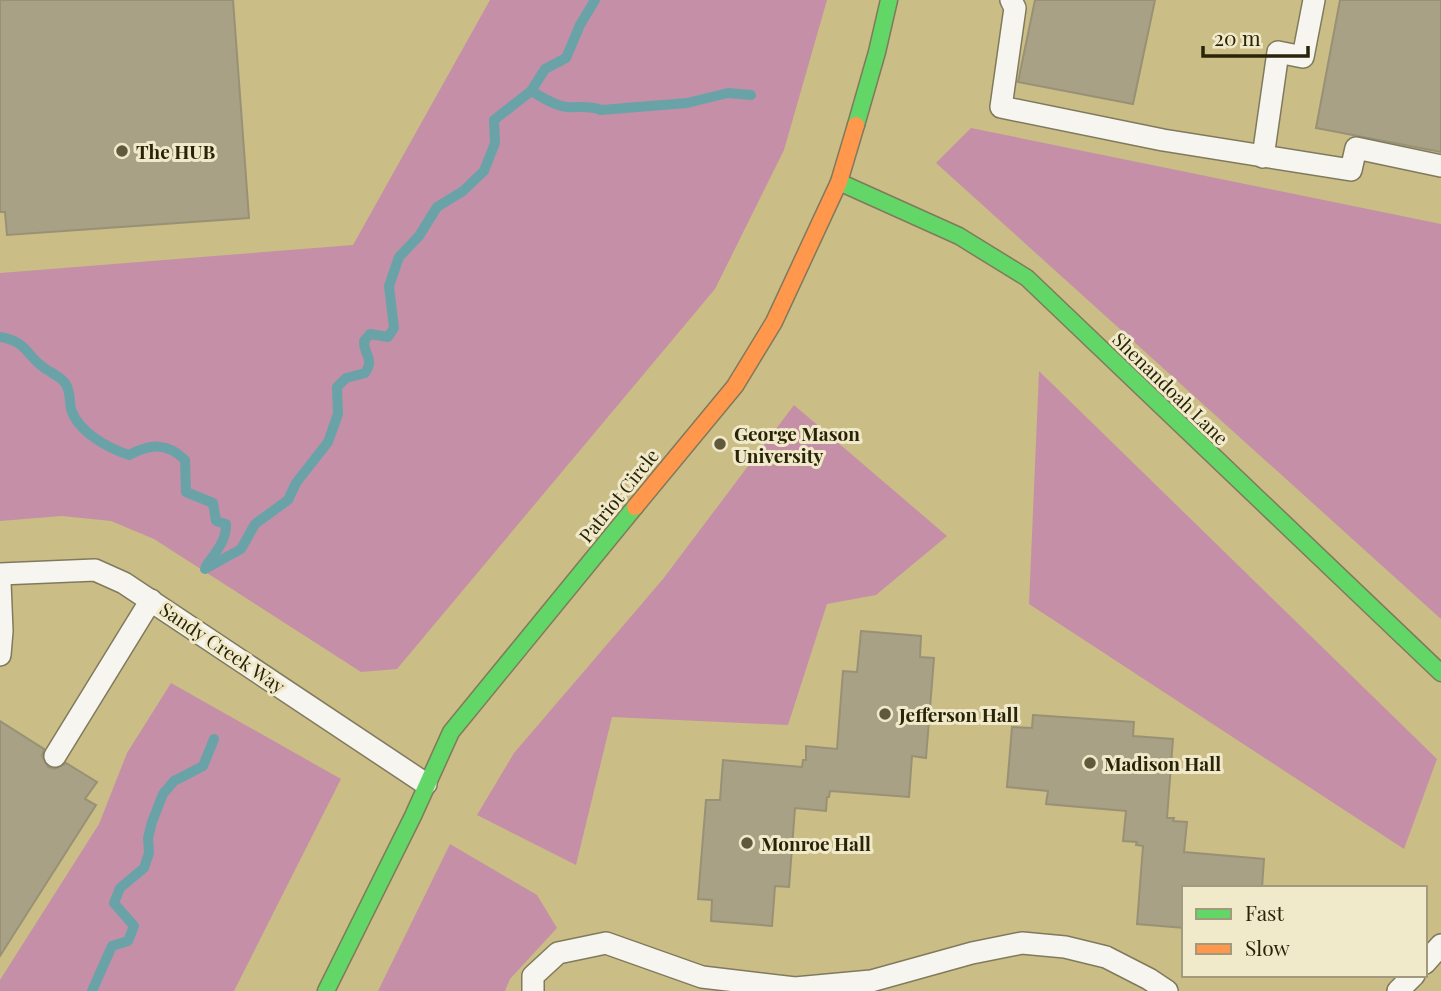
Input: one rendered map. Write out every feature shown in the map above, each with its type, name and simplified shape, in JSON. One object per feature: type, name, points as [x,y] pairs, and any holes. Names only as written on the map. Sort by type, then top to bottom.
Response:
[{"type":"street","name":"Patriot Circle","points":[[326,991],[413,817],[451,732],[734,386],[774,322],[839,182],[877,52],[889,0]]},
{"type":"street","name":"Shenandoah Lane","points":[[839,182],[969,239],[1027,278],[1441,673]]},
{"type":"lane","points":[[1011,0],[1015,8],[1001,107],[1163,140],[1351,170],[1356,148],[1441,166]]},
{"type":"lane","points":[[1263,157],[1278,52],[1303,57],[1314,0]]},
{"type":"lane","name":"Sandy Creek Way","points":[[0,574],[94,570],[124,583],[426,783]]},
{"type":"lane","points":[[0,582],[0,655]]},
{"type":"lane","points":[[55,756],[151,600]]},
{"type":"lane","points":[[533,991],[533,976],[558,953],[606,943],[702,977],[795,988],[871,981],[972,953],[1022,943],[1065,947],[1106,957],[1167,991]]},
{"type":"lane","points":[[1427,960],[1441,946]]},
{"type":"lane","points":[[1398,991],[1411,977]]},
{"type":"shaded area","name":"George Mason University","points":[[0,0],[1441,0],[1441,991],[0,991]]},
{"type":"shaded area","points":[[490,0],[827,0],[784,150],[715,289],[397,669],[361,672],[154,539],[111,521],[62,516],[0,521],[0,273],[353,245]]},
{"type":"shaded area","points":[[971,128],[1441,224],[1441,619],[936,163]]},
{"type":"shaded area","points":[[1039,371],[1437,759],[1404,849],[1029,604]]},
{"type":"shaded area","points":[[794,405],[947,536],[876,595],[827,604],[788,725],[612,717],[576,865],[477,815],[514,753],[663,579]]},
{"type":"shaded area","points":[[171,683],[341,779],[234,991],[0,991],[0,980],[99,824],[127,753]]},
{"type":"shaded area","points":[[450,844],[537,895],[557,928],[510,979],[505,991],[378,991]]},
{"type":"building","name":"The HUB","points":[[0,0],[233,0],[249,218],[7,235],[5,212],[0,212]]},
{"type":"building","points":[[1035,0],[1155,0],[1133,104],[1018,82]]},
{"type":"building","points":[[1340,0],[1441,0],[1441,152],[1316,128]]},
{"type":"building","points":[[861,631],[921,636],[920,657],[934,658],[926,758],[912,756],[909,797],[830,791],[826,811],[795,808],[789,887],[775,886],[772,926],[711,921],[712,900],[698,899],[706,800],[720,800],[723,760],[802,767],[803,760],[806,760],[806,746],[837,749],[843,671],[857,672]]},
{"type":"building","name":"Madison Hall","points":[[1033,715],[1134,722],[1133,736],[1173,739],[1167,818],[1187,822],[1184,852],[1264,859],[1262,886],[1182,886],[1182,928],[1137,924],[1143,846],[1136,845],[1137,842],[1123,841],[1126,811],[1046,804],[1048,791],[1007,787],[1012,727],[1032,728]]},
{"type":"building","points":[[0,721],[44,749],[42,756],[48,767],[55,769],[66,763],[97,782],[85,799],[96,805],[0,956]]},
{"type":"waterway","points":[[205,569],[241,549],[255,524],[288,500],[296,483],[328,442],[338,414],[337,387],[346,378],[365,373],[369,361],[364,341],[370,334],[388,337],[394,328],[389,286],[399,257],[419,236],[437,207],[463,191],[484,171],[495,143],[494,120],[531,91],[545,69],[566,58],[580,25],[595,0]]},
{"type":"waterway","points":[[531,91],[562,106],[601,110],[687,103],[728,93],[751,95]]},
{"type":"waterway","points":[[0,337],[21,345],[45,369],[63,381],[67,386],[75,417],[95,438],[129,455],[158,447],[172,450],[185,460],[186,492],[213,503],[216,521],[226,524],[222,541],[206,566]]},
{"type":"waterway","points":[[92,991],[112,946],[128,941],[134,926],[114,903],[120,888],[144,868],[149,853],[148,838],[152,822],[163,794],[174,781],[203,766],[214,739]]},
{"type":"traffic: fast","points":[[856,125],[889,0]]},
{"type":"traffic: fast","points":[[839,182],[959,236],[1027,278],[1441,673]]},
{"type":"traffic: fast","points":[[326,991],[413,816],[451,732],[635,507]]},
{"type":"traffic: slow","points":[[635,507],[735,386],[774,322],[839,182],[856,125]]},
{"type":"place","name":"The HUB","points":[[122,151]]},
{"type":"place","name":"George Mason University","points":[[720,444]]},
{"type":"place","name":"Jefferson Hall","points":[[885,714]]},
{"type":"place","name":"Madison Hall","points":[[1090,763]]},
{"type":"place","name":"Monroe Hall","points":[[747,843]]}]
